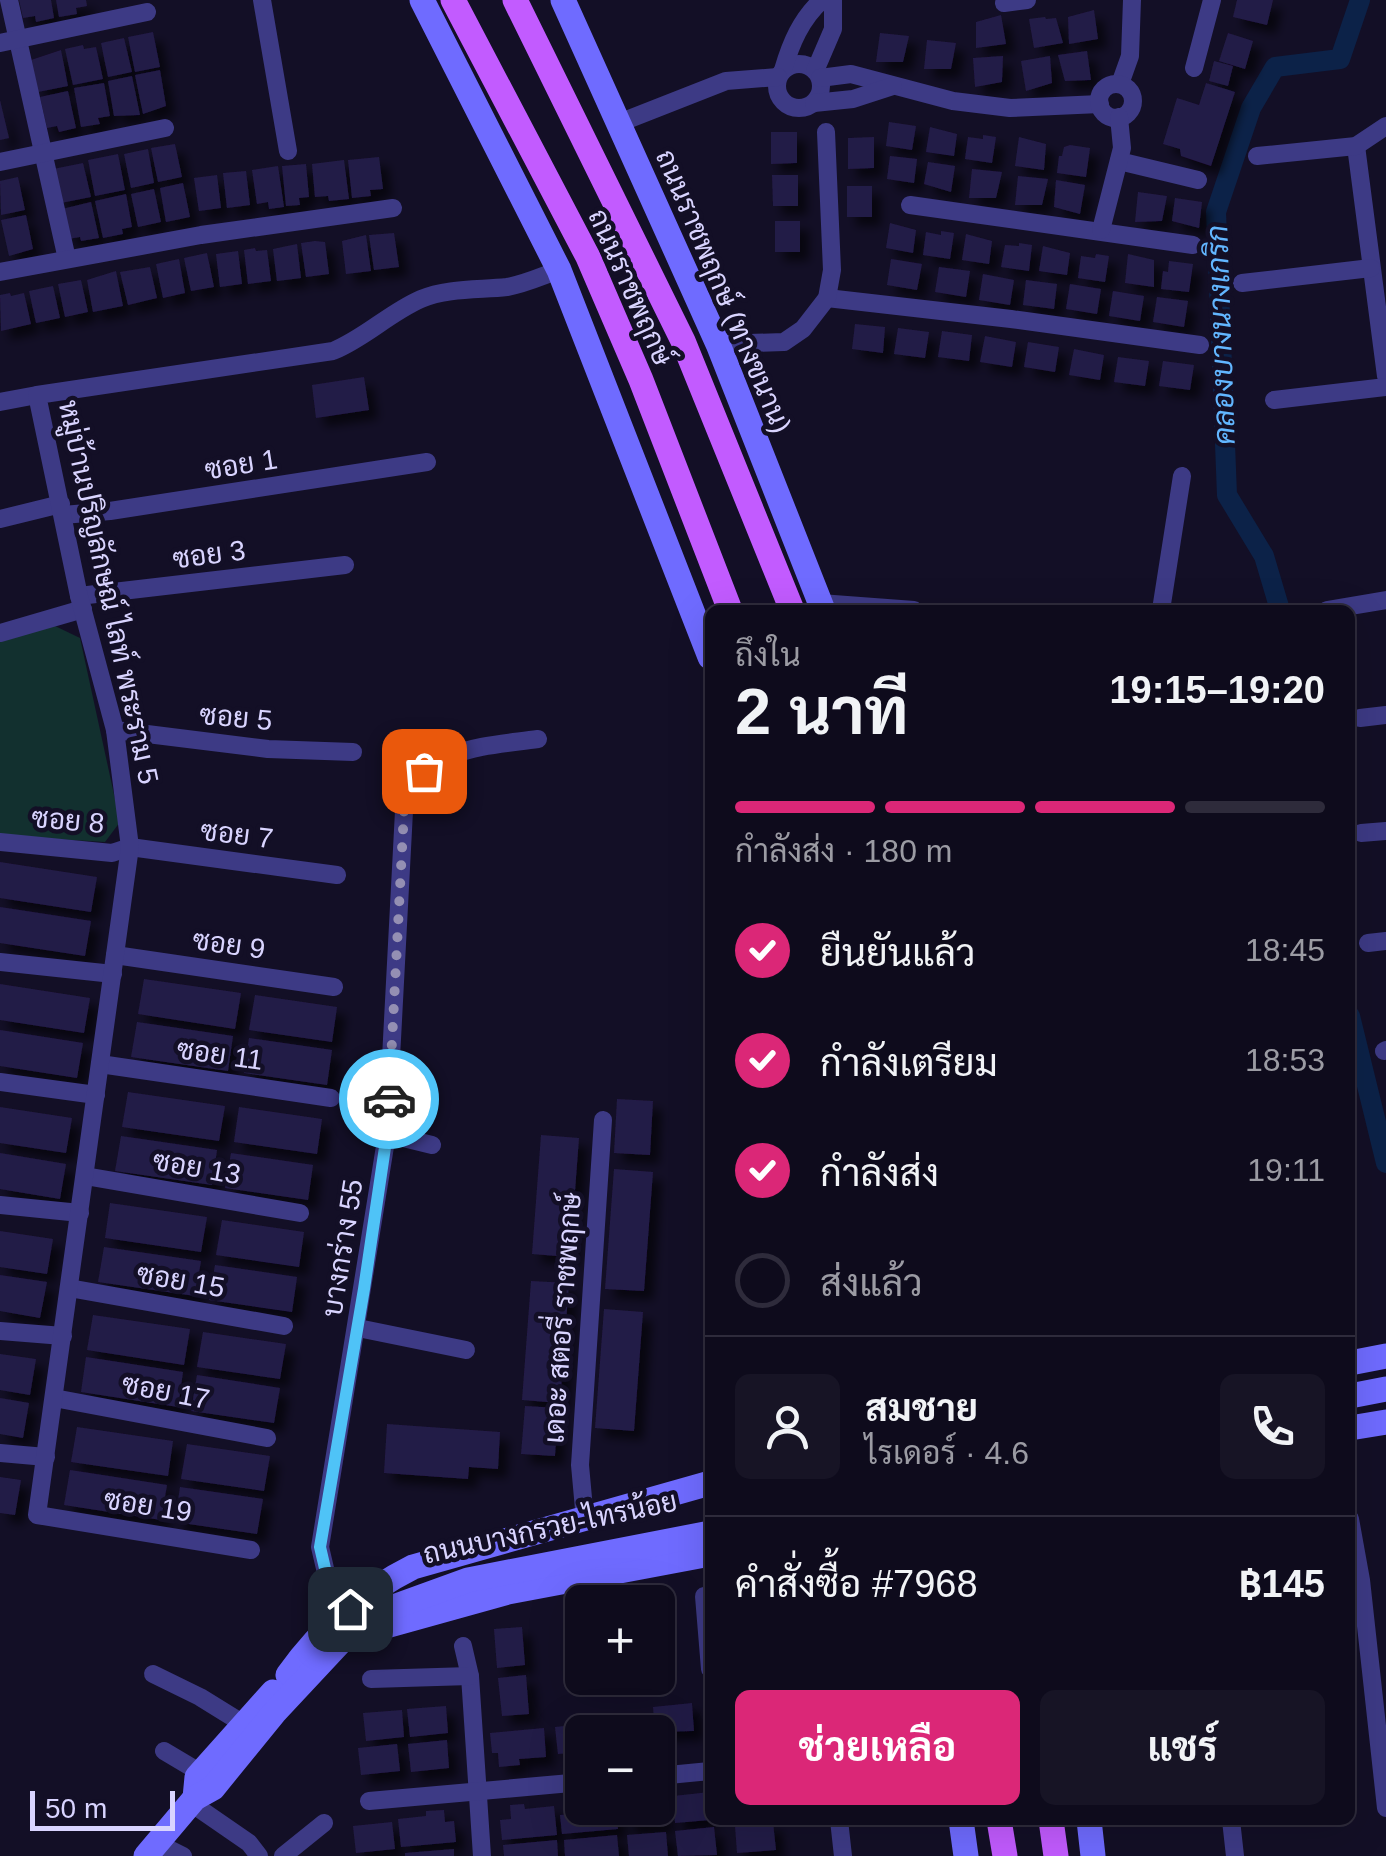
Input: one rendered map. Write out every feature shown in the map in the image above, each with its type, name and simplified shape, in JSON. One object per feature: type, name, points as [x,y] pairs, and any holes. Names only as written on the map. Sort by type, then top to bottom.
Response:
[{"type":"main road","points":[[422,0],[559,270],[705,644]]},
{"type":"main road","name":"ถนนราชพฤกษ์","points":[[453,0],[588,256],[728,605]]},
{"type":"main road","name":"ถนนราชพฤกษ์","points":[[514,0],[578,122],[683,341],[790,605]]},
{"type":"main road","name":"ถนนราชพฤกษ์ (ทางขนาน)","points":[[563,0],[718,344],[820,605]]},
{"type":"main road","points":[[1355,1363],[1386,1356]]},
{"type":"main road","points":[[1355,1385],[1386,1378]]},
{"type":"main road","points":[[1355,1395],[1386,1389]]},
{"type":"main road","points":[[1355,1427],[1386,1422]]},
{"type":"main road","points":[[345,1625],[377,1585],[413,1566],[705,1484]]},
{"type":"main road","name":"ถนนบางกรวย-ไทรน้อย","points":[[152,1850],[242,1724],[288,1675],[345,1625],[383,1600],[444,1576],[705,1524]]},
{"type":"main road","name":"ถนนบางกรวย-ไทรน้อย","points":[[196,1791],[213,1788],[345,1625],[468,1580],[705,1534]]},
{"type":"main road","points":[[274,1713],[346,1646],[382,1626],[508,1592],[705,1555]]},
{"type":"main road","points":[[962,1825],[966,1856]]},
{"type":"main road","points":[[1001,1825],[1004,1856]]},
{"type":"main road","points":[[1052,1825],[1056,1856]]},
{"type":"main road","points":[[1090,1825],[1094,1856]]},
{"type":"street","points":[[9,0],[8,41],[44,153],[67,259]]},
{"type":"street","points":[[262,0],[288,151]]},
{"type":"street","points":[[822,0],[807,14],[790,48],[781,73],[778,94],[782,102],[798,109],[814,103],[853,100],[894,86]]},
{"type":"street","points":[[814,103],[820,96],[818,74],[833,28],[834,0]]},
{"type":"street","points":[[1004,3],[1027,0]]},
{"type":"street","points":[[1119,117],[1107,114],[1100,104],[1102,91],[1120,84],[1130,56],[1132,0]]},
{"type":"street","points":[[1194,68],[1212,0]]},
{"type":"street","points":[[8,41],[147,12]]},
{"type":"street","points":[[618,123],[726,81],[781,73],[800,64],[818,74],[851,74],[954,101],[1010,108],[1100,104]]},
{"type":"street","points":[[1119,117],[1133,104],[1130,92],[1120,84]]},
{"type":"street","points":[[1101,230],[1119,161],[1119,117]]},
{"type":"street","points":[[1257,156],[1356,146],[1386,126]]},
{"type":"street","points":[[0,162],[166,128]]},
{"type":"street","points":[[718,344],[784,342],[803,330],[827,298],[832,270],[826,132]]},
{"type":"street","points":[[1356,146],[1386,376]]},
{"type":"street","points":[[1119,161],[1198,180]]},
{"type":"street","points":[[910,204],[1193,245]]},
{"type":"street","points":[[0,272],[202,234],[393,208]]},
{"type":"street","points":[[1242,283],[1370,268]]},
{"type":"street","name":"หมู่บ้านปริญลักษณ์ ไลท์ พระราม 5","points":[[37,1515],[130,847],[115,730],[81,603],[37,395],[334,351],[421,299],[512,286],[559,270]]},
{"type":"street","points":[[827,298],[1200,345]]},
{"type":"street","points":[[1274,400],[1386,387]]},
{"type":"street","points":[[0,402],[37,395]]},
{"type":"street","name":"ซอย 1","points":[[0,520],[62,510],[145,506],[427,462]]},
{"type":"street","points":[[1162,605],[1182,476]]},
{"type":"street","name":"ซอย 3","points":[[0,633],[81,603],[345,565]]},
{"type":"street","points":[[1355,605],[1386,600]]},
{"type":"street","points":[[1360,718],[1386,716]]},
{"type":"street","name":"ซอย 5","points":[[115,730],[268,749],[353,752]]},
{"type":"street","name":"บางกร่าง 55","points":[[345,1625],[320,1547],[387,1134],[404,811],[410,789],[424,771],[446,757],[478,747],[538,739]]},
{"type":"street","points":[[1361,834],[1386,830]]},
{"type":"street","name":"ซอย 8","points":[[0,842],[112,853],[130,847]]},
{"type":"street","name":"ซอย 7","points":[[130,847],[337,875]]},
{"type":"street","name":"ซอย 9","points":[[0,962],[114,965],[334,987]]},
{"type":"street","name":"ซอย 11","points":[[100,1064],[331,1098]]},
{"type":"street","points":[[0,1082],[96,1094]]},
{"type":"street","name":"เดอะ สตอรี่ ราชพฤกษ์","points":[[585,1520],[580,1465],[603,1120]]},
{"type":"street","points":[[387,1134],[432,1145]]},
{"type":"street","name":"ซอย 13","points":[[85,1176],[300,1213]]},
{"type":"street","points":[[0,1206],[80,1213]]},
{"type":"street","name":"ซอย 15","points":[[69,1288],[284,1326]]},
{"type":"street","points":[[358,1328],[466,1350]]},
{"type":"street","points":[[0,1331],[63,1336]]},
{"type":"street","name":"ซอย 17","points":[[54,1398],[267,1438]]},
{"type":"street","points":[[0,1453],[46,1458]]},
{"type":"street","name":"ซอย 19","points":[[37,1515],[250,1550]]},
{"type":"street","points":[[1355,1546],[1386,1808]]},
{"type":"street","points":[[704,1596],[705,1608]]},
{"type":"street","points":[[463,1646],[470,1676],[482,1856]]},
{"type":"street","points":[[154,1674],[242,1724]]},
{"type":"street","points":[[371,1679],[470,1676]]},
{"type":"street","points":[[164,1751],[196,1791],[259,1856]]},
{"type":"street","points":[[675,1774],[705,1771]]},
{"type":"street","points":[[369,1802],[565,1784]]},
{"type":"street","points":[[283,1856],[324,1823]]},
{"type":"street","points":[[840,1825],[843,1856]]},
{"type":"street","points":[[1231,1825],[1235,1856]]},
{"type":"street","points":[[152,1850],[184,1856]]},
{"type":"green space","points":[[55,626],[80,638],[120,822],[105,842],[0,833],[0,639]]},
{"type":"building","points":[[19,0],[51,0],[54,18],[36,22],[35,16],[23,18]]},
{"type":"building","points":[[56,0],[86,0],[87,6],[76,8],[77,14],[59,17]]},
{"type":"building","points":[[1237,0],[1273,0],[1267,25],[1233,17]]},
{"type":"building","points":[[1094,10],[1098,39],[1069,44],[1068,17]]},
{"type":"building","points":[[1001,15],[1006,44],[976,48],[976,22]]},
{"type":"building","points":[[1056,18],[1063,43],[1034,48],[1029,19]]},
{"type":"building","points":[[153,32],[160,67],[135,72],[128,37]]},
{"type":"building","points":[[880,33],[909,36],[903,62],[876,62]]},
{"type":"building","points":[[1228,33],[1253,41],[1245,69],[1219,61]]},
{"type":"building","points":[[124,38],[132,72],[108,77],[101,43]]},
{"type":"building","points":[[927,40],[956,43],[951,69],[924,69]]},
{"type":"building","points":[[83,45],[84,49],[96,47],[103,79],[73,85],[65,49]]},
{"type":"building","points":[[61,50],[68,86],[38,92],[31,60]]},
{"type":"building","points":[[1087,51],[1091,80],[1065,81],[1058,55]]},
{"type":"building","points":[[1003,56],[1002,82],[975,87],[973,58]]},
{"type":"building","points":[[1050,56],[1052,83],[1026,91],[1021,61]]},
{"type":"building","points":[[1214,61],[1233,66],[1228,86],[1209,81]]},
{"type":"building","points":[[160,70],[166,106],[143,114],[135,75]]},
{"type":"building","points":[[132,76],[140,115],[114,116],[108,81]]},
{"type":"building","points":[[104,83],[110,116],[98,118],[100,124],[81,127],[74,88]]},
{"type":"building","points":[[1206,83],[1235,92],[1211,166],[1181,156],[1180,149],[1163,144],[1177,98],[1199,105]]},
{"type":"building","points":[[68,91],[76,128],[59,132],[57,126],[47,128],[40,97]]},
{"type":"building","points":[[0,100],[9,138],[0,140]]},
{"type":"building","points":[[889,122],[916,126],[912,150],[886,146]]},
{"type":"building","points":[[930,127],[957,134],[954,156],[926,152]]},
{"type":"building","points":[[771,132],[797,132],[797,163],[771,164]]},
{"type":"building","points":[[983,135],[996,137],[992,163],[965,159],[968,137],[983,139]]},
{"type":"building","points":[[874,137],[874,168],[848,169],[848,138]]},
{"type":"building","points":[[1019,137],[1046,144],[1044,170],[1015,166]]},
{"type":"building","points":[[175,144],[182,177],[158,182],[151,148]]},
{"type":"building","points":[[1070,145],[1090,148],[1086,177],[1057,173],[1059,156]]},
{"type":"building","points":[[148,149],[154,183],[131,188],[124,154]]},
{"type":"building","points":[[118,154],[125,190],[95,196],[88,160]]},
{"type":"building","points":[[890,156],[917,159],[914,183],[887,179]]},
{"type":"building","points":[[379,157],[383,189],[370,190],[371,196],[352,198],[348,160]]},
{"type":"building","points":[[344,160],[349,199],[329,201],[328,196],[315,197],[312,164]]},
{"type":"building","points":[[928,162],[955,166],[951,192],[924,184]]},
{"type":"building","points":[[83,163],[91,197],[61,203],[53,169]]},
{"type":"building","points":[[306,164],[309,197],[299,198],[300,205],[286,206],[282,166]]},
{"type":"building","points":[[278,166],[284,207],[269,209],[268,202],[257,204],[252,170]]},
{"type":"building","points":[[972,169],[1002,172],[996,198],[969,198]]},
{"type":"building","points":[[246,171],[250,205],[227,208],[223,173]]},
{"type":"building","points":[[217,175],[221,208],[199,211],[194,178]]},
{"type":"building","points":[[772,175],[798,175],[798,206],[773,206]]},
{"type":"building","points":[[1018,176],[1048,179],[1042,205],[1015,205]]},
{"type":"building","points":[[18,177],[25,210],[1,215],[0,181]]},
{"type":"building","points":[[1056,180],[1085,185],[1080,214],[1054,207]]},
{"type":"building","points":[[183,183],[190,217],[166,222],[160,188]]},
{"type":"building","points":[[847,186],[872,186],[872,217],[847,217]]},
{"type":"building","points":[[154,189],[161,222],[138,227],[131,194]]},
{"type":"building","points":[[1138,192],[1167,196],[1162,221],[1135,222]]},
{"type":"building","points":[[126,194],[132,227],[122,229],[123,234],[103,238],[95,201]]},
{"type":"building","points":[[1175,198],[1202,202],[1199,228],[1172,221]]},
{"type":"building","points":[[91,202],[99,238],[68,239],[62,209]]},
{"type":"building","points":[[26,215],[33,249],[9,256],[1,220]]},
{"type":"building","points":[[775,221],[800,221],[800,252],[775,252]]},
{"type":"building","points":[[890,223],[916,230],[913,253],[886,248]]},
{"type":"building","points":[[941,231],[954,233],[950,259],[923,255],[926,232],[941,235]]},
{"type":"building","points":[[394,233],[399,267],[374,270],[369,235]]},
{"type":"building","points":[[966,234],[992,241],[989,264],[962,260]]},
{"type":"building","points":[[366,235],[371,271],[346,274],[342,241]]},
{"type":"building","points":[[325,242],[329,274],[306,277],[301,243]]},
{"type":"building","points":[[297,244],[301,278],[277,281],[273,249]]},
{"type":"building","points":[[1005,245],[1032,245],[1029,271],[1001,267]]},
{"type":"building","points":[[1043,246],[1070,253],[1067,275],[1039,271]]},
{"type":"building","points":[[244,250],[267,250],[271,281],[248,284]]},
{"type":"building","points":[[238,251],[242,284],[220,287],[216,254]]},
{"type":"building","points":[[207,253],[214,287],[191,291],[184,258]]},
{"type":"building","points":[[1096,254],[1109,256],[1105,282],[1078,278],[1081,256],[1095,258]]},
{"type":"building","points":[[1128,254],[1154,260],[1154,287],[1125,283]]},
{"type":"building","points":[[179,259],[185,293],[163,298],[156,264]]},
{"type":"building","points":[[891,259],[922,264],[917,290],[887,285]]},
{"type":"building","points":[[1169,261],[1193,264],[1189,292],[1161,289],[1163,271],[1168,272]]},
{"type":"building","points":[[150,267],[157,298],[128,305],[120,272]]},
{"type":"building","points":[[939,267],[970,271],[966,297],[935,292]]},
{"type":"building","points":[[116,271],[123,306],[93,312],[87,280]]},
{"type":"building","points":[[983,274],[1014,280],[1010,305],[979,300]]},
{"type":"building","points":[[81,280],[88,312],[65,317],[58,284]]},
{"type":"building","points":[[1026,280],[1057,284],[1054,309],[1023,305]]},
{"type":"building","points":[[1070,284],[1101,289],[1097,314],[1066,309]]},
{"type":"building","points":[[53,286],[60,318],[36,323],[29,291]]},
{"type":"building","points":[[1113,291],[1144,296],[1140,321],[1109,316]]},
{"type":"building","points":[[24,293],[31,324],[1,331],[0,295]]},
{"type":"building","points":[[1157,297],[1188,301],[1184,327],[1153,322]]},
{"type":"building","points":[[855,324],[885,327],[883,353],[852,349]]},
{"type":"building","points":[[898,328],[929,332],[925,358],[894,354]]},
{"type":"building","points":[[942,331],[972,335],[969,361],[938,357]]},
{"type":"building","points":[[985,336],[1016,342],[1012,367],[980,362]]},
{"type":"building","points":[[1028,342],[1059,347],[1055,372],[1024,367]]},
{"type":"building","points":[[1074,349],[1104,355],[1100,380],[1069,375]]},
{"type":"building","points":[[1118,357],[1149,361],[1145,386],[1114,382]]},
{"type":"building","points":[[1163,361],[1194,365],[1190,390],[1159,386]]},
{"type":"building","points":[[364,377],[369,410],[316,418],[312,385]]},
{"type":"building","points":[[0,862],[97,877],[91,912],[0,898]]},
{"type":"building","points":[[0,907],[91,921],[85,956],[0,943]]},
{"type":"building","points":[[144,979],[241,993],[235,1029],[138,1014]]},
{"type":"building","points":[[0,984],[90,998],[84,1033],[0,1020]]},
{"type":"building","points":[[255,995],[337,1007],[332,1042],[249,1030]]},
{"type":"building","points":[[137,1022],[233,1036],[228,1071],[131,1057]]},
{"type":"building","points":[[0,1030],[83,1043],[77,1078],[0,1066]]},
{"type":"building","points":[[249,1038],[332,1050],[327,1085],[244,1073]]},
{"type":"building","points":[[128,1092],[225,1106],[219,1141],[122,1127]]},
{"type":"building","points":[[617,1099],[653,1101],[650,1155],[614,1153]]},
{"type":"building","points":[[0,1107],[72,1118],[66,1153],[0,1143]]},
{"type":"building","points":[[239,1107],[322,1119],[317,1154],[234,1142]]},
{"type":"building","points":[[541,1135],[579,1138],[570,1257],[532,1254]]},
{"type":"building","points":[[121,1136],[217,1150],[212,1185],[115,1171]]},
{"type":"building","points":[[0,1153],[66,1164],[60,1199],[0,1189]]},
{"type":"building","points":[[231,1153],[313,1165],[308,1200],[225,1188]]},
{"type":"building","points":[[614,1169],[653,1172],[644,1291],[605,1289]]},
{"type":"building","points":[[110,1203],[207,1217],[201,1252],[105,1238]]},
{"type":"building","points":[[222,1220],[304,1232],[299,1267],[216,1255]]},
{"type":"building","points":[[0,1231],[53,1239],[47,1274],[0,1267]]},
{"type":"building","points":[[104,1247],[201,1261],[195,1296],[98,1282]]},
{"type":"building","points":[[215,1265],[297,1277],[292,1312],[209,1300]]},
{"type":"building","points":[[0,1275],[47,1282],[40,1318],[0,1311]]},
{"type":"building","points":[[531,1281],[569,1283],[560,1403],[522,1400]]},
{"type":"building","points":[[604,1309],[643,1312],[634,1431],[595,1428]]},
{"type":"building","points":[[93,1315],[190,1329],[184,1365],[87,1350]]},
{"type":"building","points":[[203,1332],[286,1344],[280,1379],[197,1367]]},
{"type":"building","points":[[0,1354],[36,1359],[30,1395],[0,1390]]},
{"type":"building","points":[[86,1357],[183,1372],[178,1407],[81,1392]]},
{"type":"building","points":[[197,1375],[280,1388],[274,1423],[191,1411]]},
{"type":"building","points":[[0,1398],[29,1403],[23,1438],[0,1434]]},
{"type":"building","points":[[525,1406],[558,1408],[555,1456],[521,1454]]},
{"type":"building","points":[[387,1424],[500,1432],[498,1469],[469,1467],[468,1479],[384,1473]]},
{"type":"building","points":[[77,1427],[173,1441],[168,1476],[71,1462]]},
{"type":"building","points":[[187,1444],[270,1456],[264,1491],[181,1479]]},
{"type":"building","points":[[70,1470],[167,1485],[161,1520],[64,1505]]},
{"type":"building","points":[[0,1477],[21,1480],[15,1515],[0,1513]]},
{"type":"building","points":[[180,1487],[263,1499],[257,1534],[175,1522]]},
{"type":"building","points":[[522,1627],[525,1665],[497,1668],[494,1629]]},
{"type":"building","points":[[526,1675],[529,1714],[502,1716],[498,1678]]},
{"type":"building","points":[[692,1703],[694,1731],[675,1731],[675,1715],[654,1715],[653,1707]]},
{"type":"building","points":[[446,1706],[448,1733],[410,1737],[407,1709]]},
{"type":"building","points":[[402,1710],[404,1737],[366,1741],[363,1713]]},
{"type":"building","points":[[565,1726],[565,1753],[558,1754],[555,1727]]},
{"type":"building","points":[[544,1728],[546,1757],[519,1759],[520,1765],[499,1767],[498,1753],[492,1753],[490,1733]]},
{"type":"building","points":[[447,1740],[449,1768],[411,1772],[408,1744]]},
{"type":"building","points":[[397,1744],[400,1771],[361,1775],[358,1748]]},
{"type":"building","points":[[705,1793],[705,1820],[675,1823],[675,1796]]},
{"type":"building","points":[[524,1804],[525,1809],[554,1806],[557,1835],[502,1840],[500,1820],[511,1819],[510,1805]]},
{"type":"building","points":[[444,1810],[445,1822],[454,1821],[456,1842],[401,1847],[398,1819]]},
{"type":"building","points":[[560,1815],[565,1815],[565,1825],[618,1825],[618,1829],[562,1834]]},
{"type":"building","points":[[392,1822],[395,1849],[356,1853],[353,1826]]},
{"type":"building","points":[[773,1825],[776,1850],[737,1853],[735,1826]]},
{"type":"building","points":[[714,1827],[717,1855],[678,1856],[675,1831]]},
{"type":"building","points":[[666,1832],[668,1856],[629,1856],[627,1835]]},
{"type":"building","points":[[617,1835],[619,1856],[565,1856],[564,1840]]},
{"type":"building","points":[[557,1840],[558,1856],[504,1856],[503,1845]]},
{"type":"building","points":[[454,1849],[454,1856],[405,1856],[405,1853]]},
{"type":"waterway","name":"คลองบางนางเกริก","points":[[1279,605],[1264,556],[1227,495],[1216,212],[1251,108],[1275,67],[1340,59],[1360,0]]},
{"type":"waterway","name":"คลองบางนางเกริก","points":[[1355,1036],[1386,1163]]},
{"type":"way so far","points":[[389,1099],[404,811],[410,789],[424,771]]},
{"type":"route","points":[[350,1609],[327,1577],[320,1547],[364,1289],[389,1099]]}]
